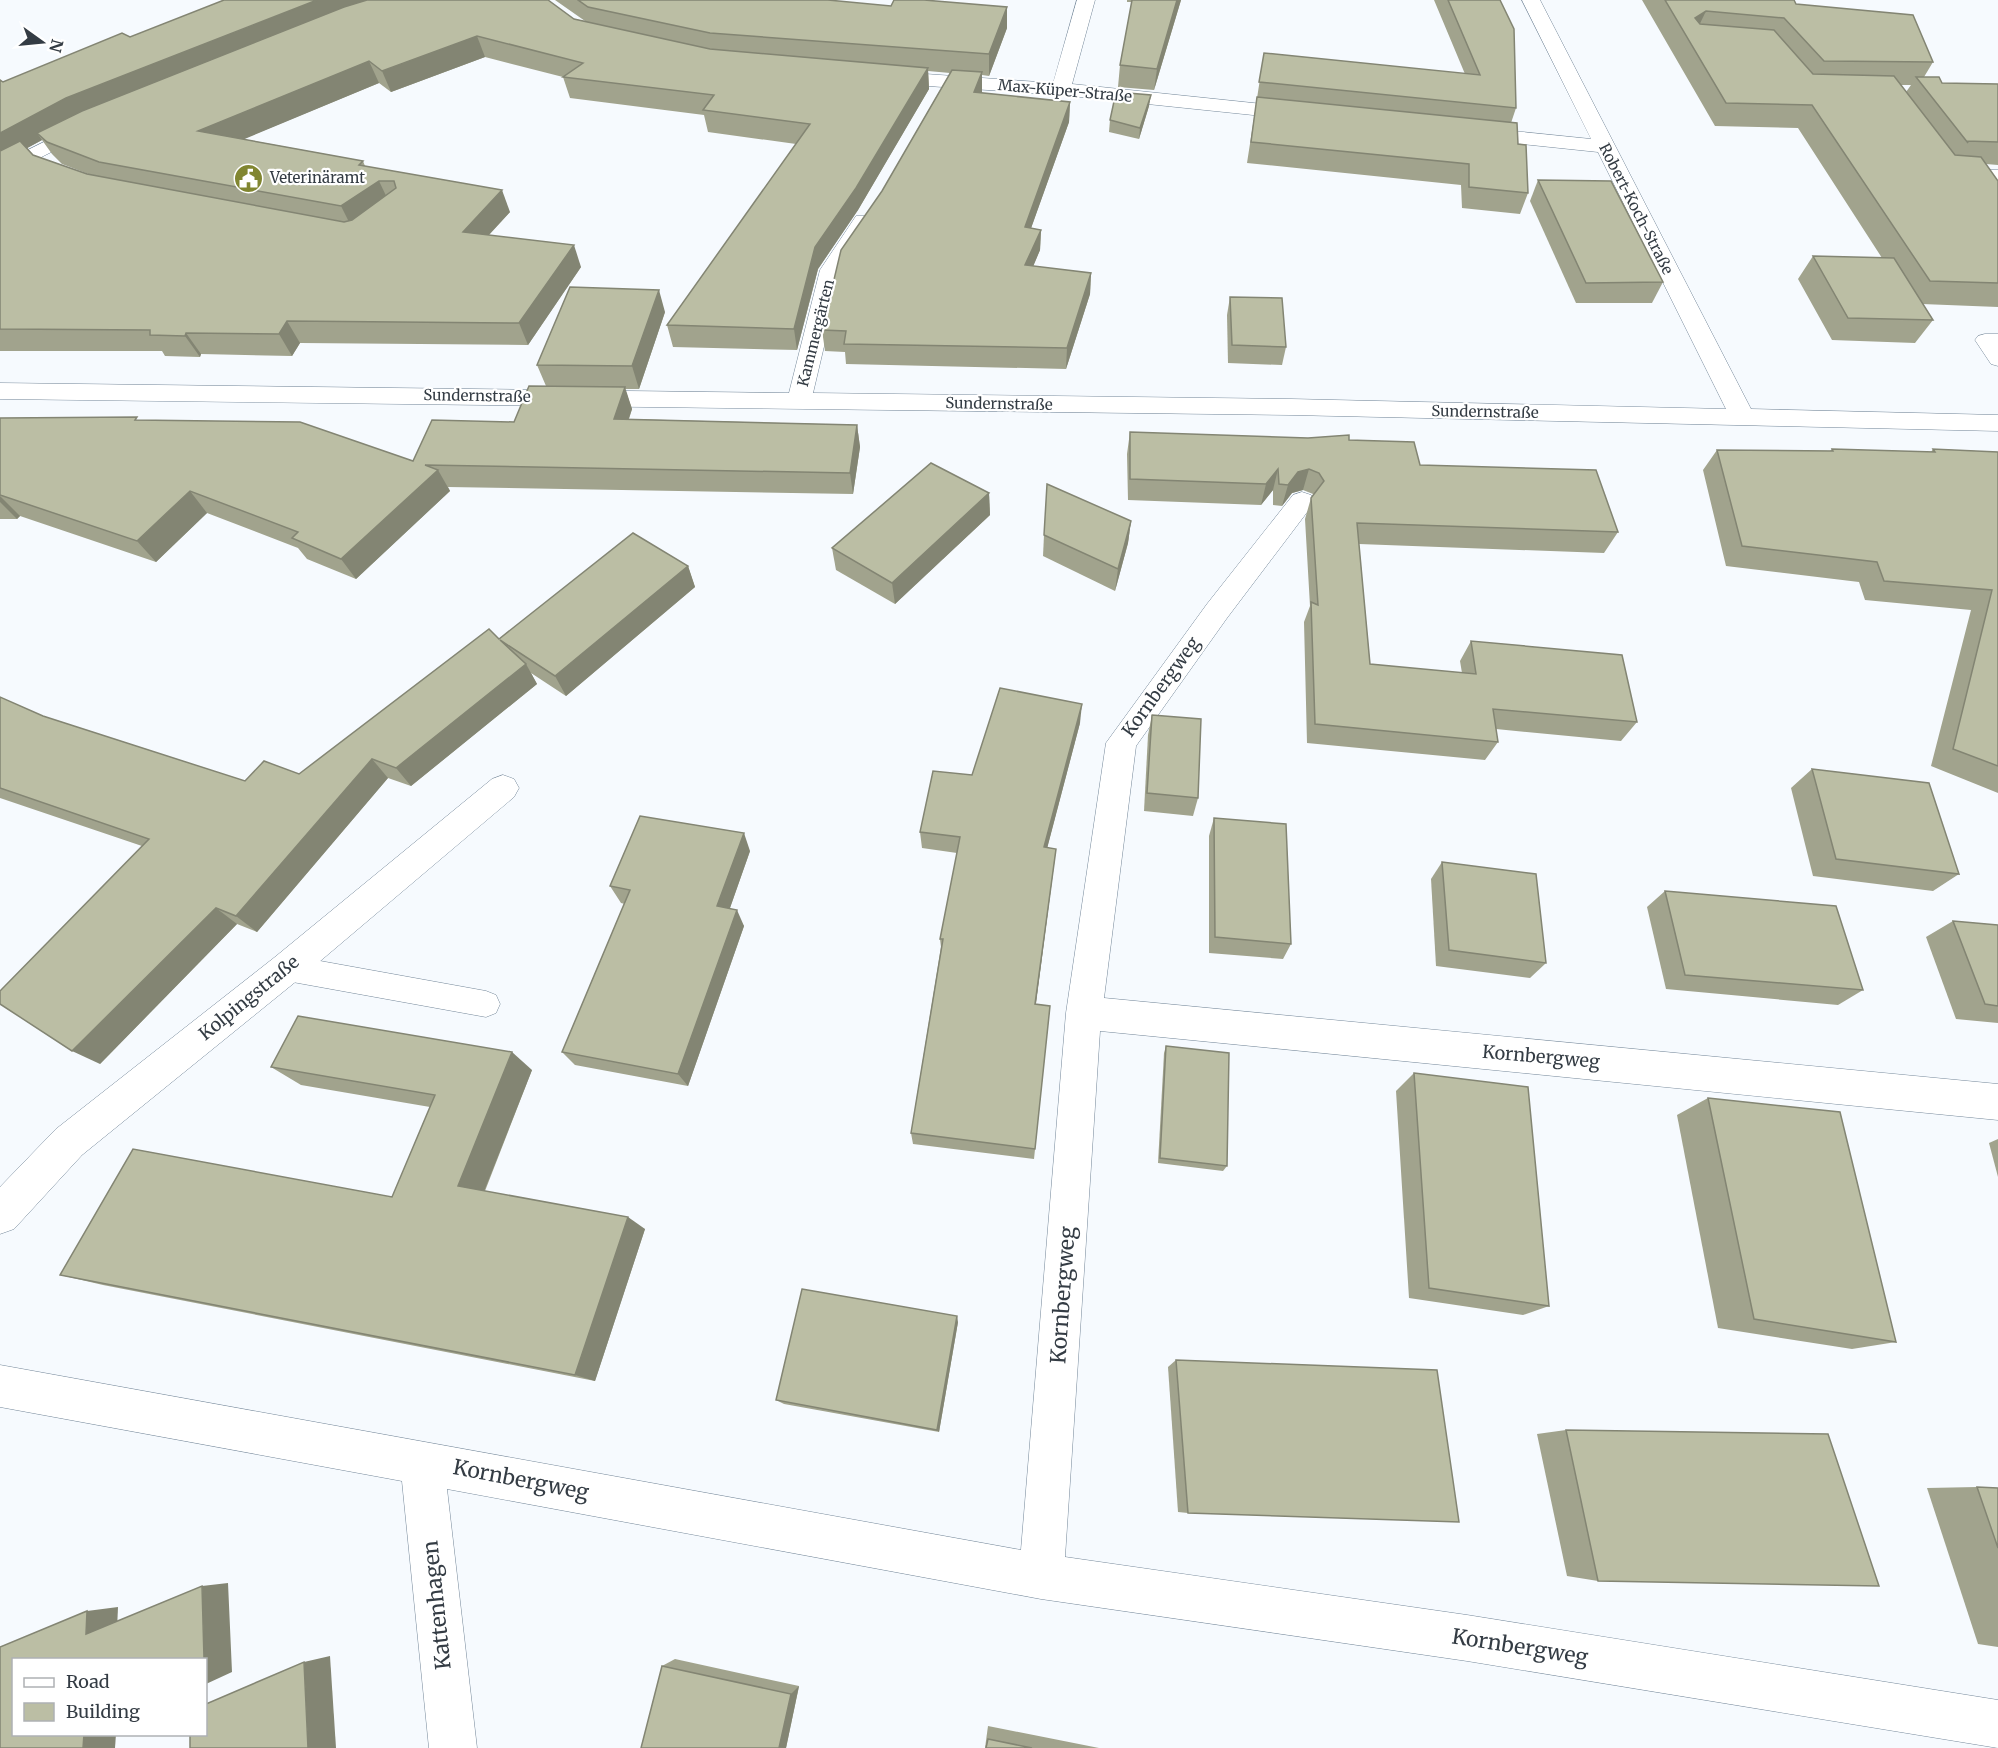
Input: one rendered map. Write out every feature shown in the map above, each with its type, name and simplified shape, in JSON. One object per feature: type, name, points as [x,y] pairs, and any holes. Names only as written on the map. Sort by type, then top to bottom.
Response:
[{"type":"street","points":[[1061,89],[1086,0]]},
{"type":"street","name":"Robert-Koch-Straße","points":[[1531,0],[1603,146],[1743,418]]},
{"type":"street","name":"Max-Küper-Straße","points":[[864,75],[1061,89],[1320,116]]},
{"type":"street","points":[[934,102],[945,82]]},
{"type":"street","points":[[0,172],[43,158],[98,122]]},
{"type":"street","points":[[1450,130],[1603,146]]},
{"type":"street","name":"Kammergärten","points":[[799,400],[831,270],[877,201]]},
{"type":"street","name":"Sundernstraße","points":[[0,391],[1291,407],[1998,423]]},
{"type":"street","name":"Kornbergweg","points":[[1041,1576],[1084,1013],[1120,743],[1217,611],[1302,501]]},
{"type":"street","name":"Kolpingstraße","points":[[0,1215],[69,1142],[287,968],[503,788]]},
{"type":"street","name":"Kornbergweg","points":[[1084,1013],[1998,1102]]},
{"type":"street","name":"Kornbergweg","points":[[0,1386],[422,1461],[1041,1576],[1467,1638],[1998,1724]]},
{"type":"street","name":"Kattenhagen","points":[[422,1461],[453,1748]]},
{"type":"lane","points":[[1940,164],[1946,173],[1998,175]]},
{"type":"lane","points":[[1998,340],[1985,340],[1998,360]]},
{"type":"lane","points":[[287,968],[486,1004]]},
{"type":"building","points":[[224,0],[317,0],[66,98],[0,133],[0,80],[3,82],[122,33],[130,37]]},
{"type":"building","points":[[367,0],[548,0],[574,19],[710,49],[928,68],[856,188],[815,247],[794,329],[667,325],[810,124],[703,110],[714,95],[563,77],[583,63],[477,36],[382,71],[369,61],[198,131],[363,161],[359,165],[502,190],[463,232],[574,245],[519,323],[287,321],[279,334],[186,333],[185,336],[150,335],[150,330],[0,329],[0,151],[20,141],[33,155],[87,174],[344,222],[352,220],[396,188],[394,181],[379,181],[341,206],[99,162],[47,142],[37,133],[82,111],[344,7]]},
{"type":"building","points":[[578,0],[828,0],[891,6],[894,0],[924,0],[1007,7],[989,54],[710,33],[588,7]]},
{"type":"building","points":[[1132,0],[1177,0],[1157,69],[1120,65]]},
{"type":"building","points":[[1448,0],[1500,0],[1514,29],[1516,108],[1259,82],[1264,53],[1480,75]]},
{"type":"building","points":[[1665,0],[1794,0],[1796,4],[1913,15],[1933,62],[1824,61],[1784,18],[1706,11],[1695,18],[1700,24],[1774,30],[1813,74],[1894,76],[1955,155],[1981,157],[1998,181],[1998,283],[1930,281],[1812,105],[1726,103]]},
{"type":"building","points":[[952,70],[982,72],[974,92],[1070,102],[1025,227],[1041,230],[1025,265],[1091,273],[1067,348],[844,344],[846,331],[822,330],[841,250],[882,191]]},
{"type":"building","points":[[1916,77],[1939,77],[1942,83],[1998,84],[1998,142],[1967,141],[1968,143]]},
{"type":"building","points":[[1116,92],[1151,95],[1140,128],[1110,120]]},
{"type":"building","points":[[1257,97],[1517,123],[1518,144],[1526,145],[1528,193],[1469,187],[1469,164],[1251,142]]},
{"type":"building","points":[[1538,180],[1611,181],[1663,282],[1586,283]]},
{"type":"building","points":[[1813,256],[1894,258],[1933,320],[1848,318]]},
{"type":"building","points":[[570,287],[659,290],[632,366],[537,365]]},
{"type":"building","points":[[1230,297],[1282,298],[1286,347],[1232,345]]},
{"type":"building","points":[[529,386],[625,387],[614,419],[857,425],[850,473],[425,465],[438,470],[341,559],[292,538],[298,532],[190,491],[137,541],[0,495],[0,418],[137,417],[135,420],[300,422],[413,461],[432,420],[514,422]]},
{"type":"building","points":[[1130,432],[1308,438],[1349,435],[1349,440],[1414,442],[1420,465],[1596,470],[1618,532],[1357,523],[1370,664],[1476,674],[1471,641],[1622,655],[1637,722],[1493,709],[1498,742],[1315,724],[1311,602],[1318,605],[1311,498],[1324,481],[1319,473],[1309,469],[1298,472],[1288,485],[1279,484],[1278,469],[1266,484],[1130,479]]},
{"type":"building","points":[[1832,449],[1935,452],[1933,449],[1998,452],[1998,766],[1953,749],[1992,590],[1884,581],[1877,562],[1742,546],[1717,450],[1833,451]]},
{"type":"building","points":[[931,463],[989,493],[892,583],[832,548]]},
{"type":"building","points":[[1047,484],[1131,521],[1118,569],[1044,535]]},
{"type":"building","points":[[633,533],[688,566],[555,676],[500,640],[526,664],[396,768],[372,759],[236,916],[216,908],[72,1051],[0,1004],[0,991],[149,839],[0,788],[0,697],[43,716],[245,781],[264,761],[299,774],[489,629],[499,639]]},
{"type":"building","points":[[1000,688],[1082,704],[1044,847],[1056,849],[1035,1004],[1050,1006],[1035,1149],[911,1133],[943,939],[940,939],[960,837],[920,832],[933,771],[972,775]]},
{"type":"building","points":[[1152,715],[1201,719],[1198,798],[1147,793]]},
{"type":"building","points":[[1812,769],[1929,783],[1959,874],[1836,859]]},
{"type":"building","points":[[640,816],[744,833],[717,906],[737,910],[678,1074],[562,1052],[630,890],[610,886]]},
{"type":"building","points":[[1214,818],[1286,824],[1291,944],[1215,937]]},
{"type":"building","points":[[1442,862],[1536,874],[1546,963],[1449,950]]},
{"type":"building","points":[[1665,891],[1836,906],[1863,990],[1685,975]]},
{"type":"building","points":[[1953,921],[1998,925],[1998,1006],[1985,1004]]},
{"type":"building","points":[[298,1016],[512,1052],[458,1186],[628,1217],[575,1375],[60,1275],[133,1149],[392,1197],[435,1095],[271,1067]]},
{"type":"building","points":[[1166,1046],[1229,1053],[1227,1166],[1160,1158]]},
{"type":"building","points":[[1414,1073],[1528,1087],[1549,1306],[1429,1288]]},
{"type":"building","points":[[1708,1098],[1840,1112],[1896,1342],[1754,1319]]},
{"type":"building","points":[[802,1289],[957,1316],[937,1430],[776,1400]]},
{"type":"building","points":[[1176,1360],[1437,1370],[1459,1522],[1188,1513]]},
{"type":"building","points":[[1566,1430],[1828,1434],[1879,1586],[1598,1581]]},
{"type":"building","points":[[1977,1487],[1998,1488],[1998,1548]]},
{"type":"building","points":[[202,1586],[204,1658],[12,1658],[12,1736],[84,1736],[83,1748],[0,1748],[0,1647],[87,1611],[86,1634]]},
{"type":"building","points":[[304,1662],[308,1748],[190,1748],[190,1736],[207,1736],[207,1704]]},
{"type":"building","points":[[662,1666],[791,1694],[779,1748],[641,1748]]},
{"type":"building","points":[[988,1739],[1032,1748],[986,1748]]},
{"type":"place","name":"Veterinäramt","points":[[249,178]]}]
